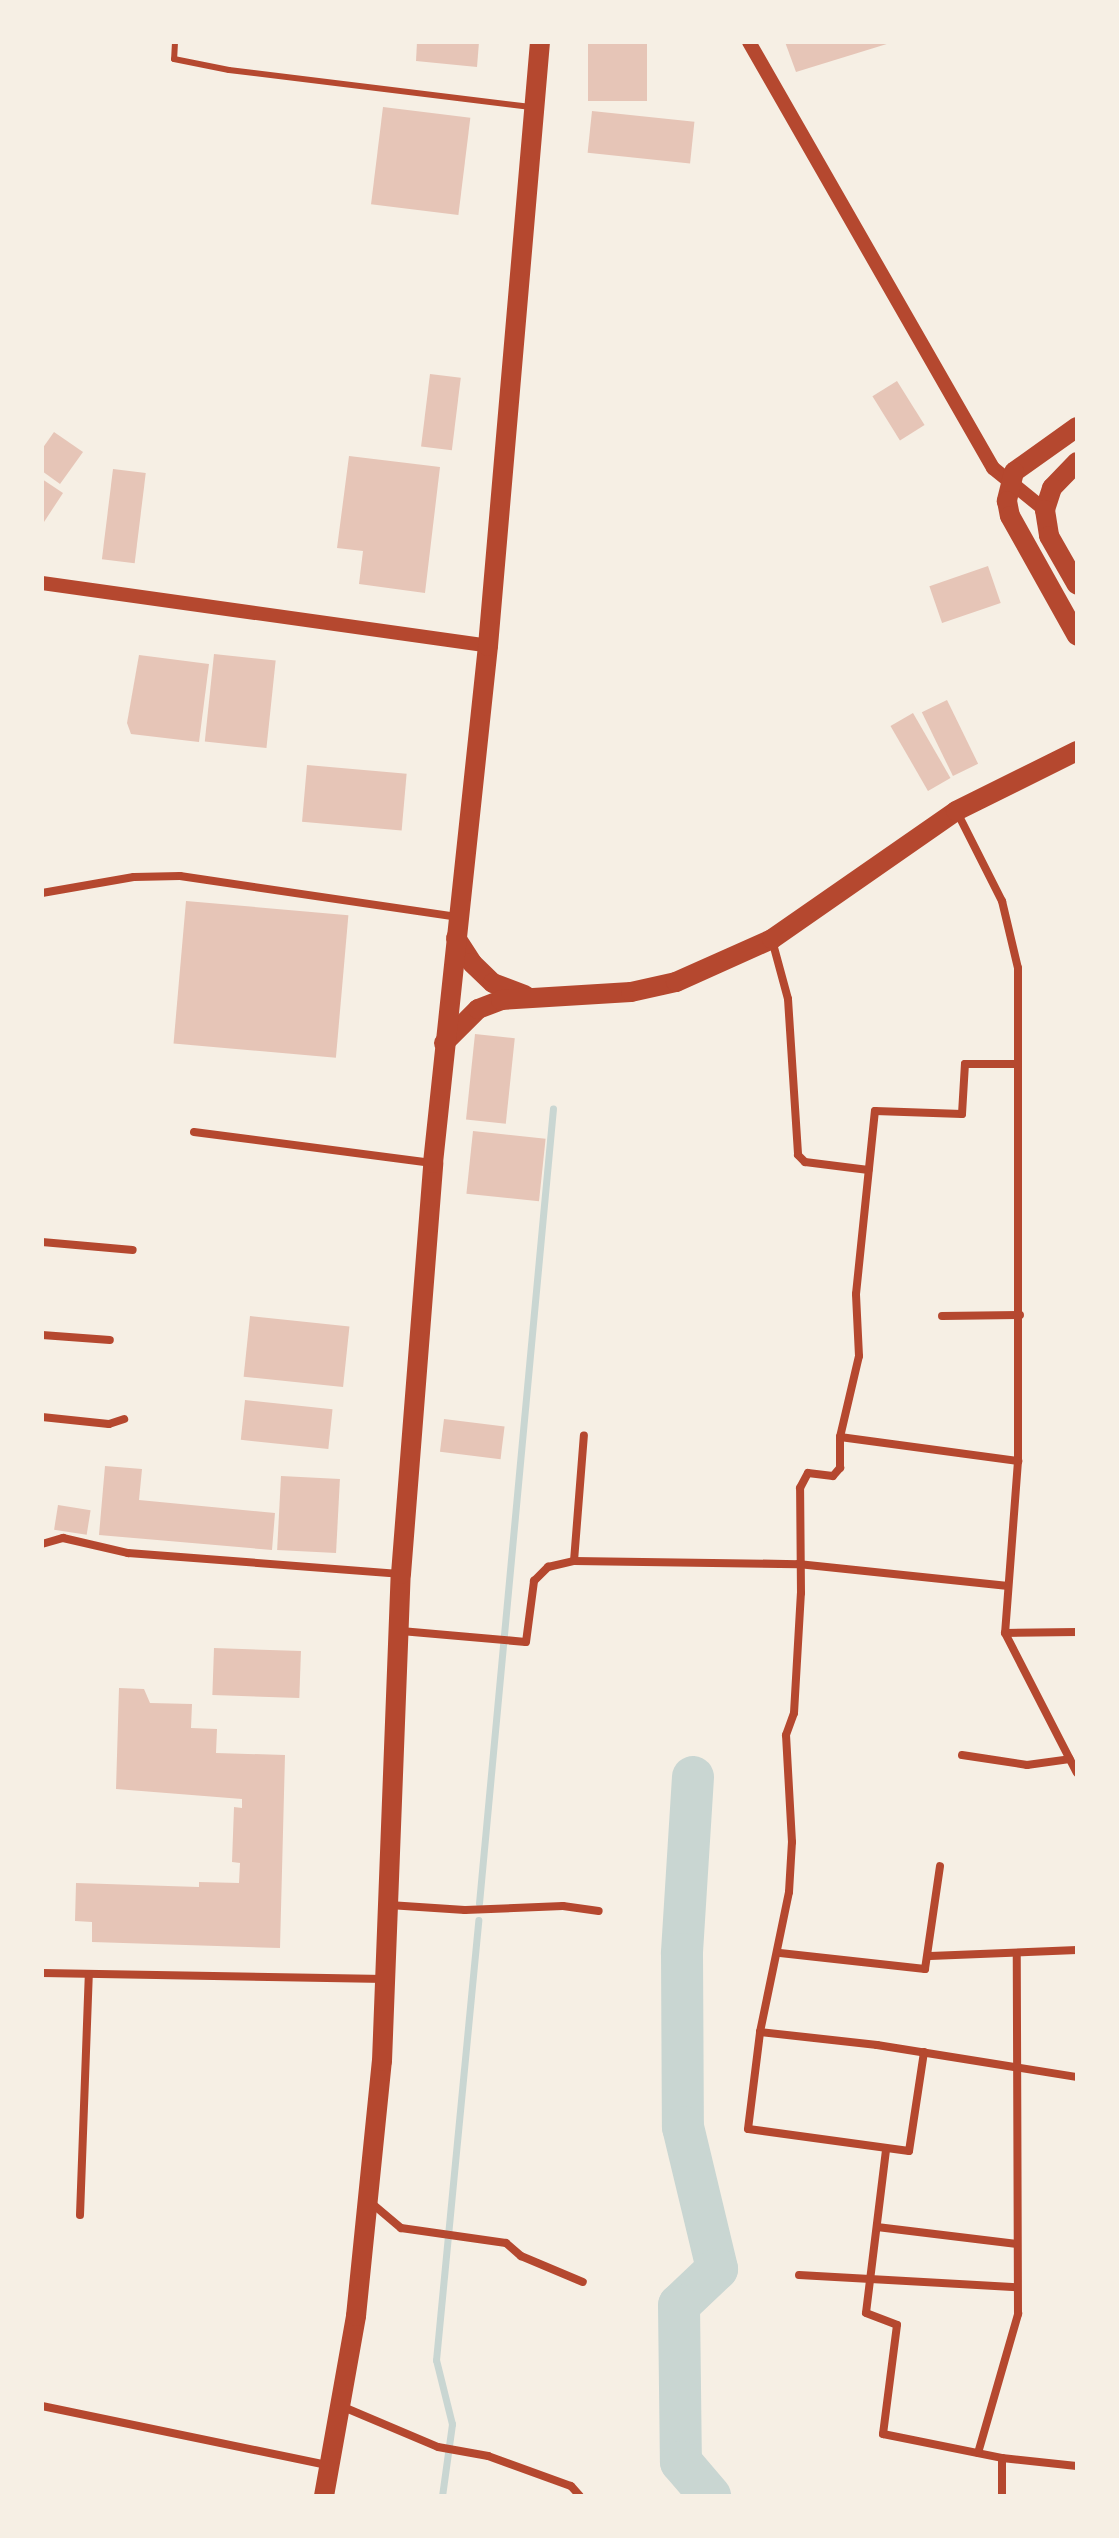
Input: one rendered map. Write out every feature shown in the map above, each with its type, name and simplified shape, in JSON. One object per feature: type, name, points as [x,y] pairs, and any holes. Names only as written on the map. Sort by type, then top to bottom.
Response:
[{"type":"main road","points":[[324,2496],[341,2406],[369,2201],[386,1979],[401,1574],[433,1163],[488,646],[540,42]]},
{"type":"main road","points":[[1077,427],[1039,450],[1008,484],[1010,516],[1077,636]]},
{"type":"main road","points":[[1077,462],[1052,488],[1045,510],[1049,536],[1077,585]]},
{"type":"main road","points":[[444,1043],[478,1009],[501,1000],[631,992],[676,982],[772,939],[956,811],[1071,757]]},
{"type":"main road","points":[[458,928],[472,963],[493,983],[520,995],[549,997]]},
{"type":"street","points":[[749,42],[993,468],[1008,484],[1045,510]]},
{"type":"street","points":[[42,583],[488,646]]},
{"type":"street","points":[[956,811],[1002,901],[1015,949],[1020,1315],[1018,1461],[1006,1586],[1005,1633],[1077,1773]]},
{"type":"street","points":[[42,893],[134,877],[180,876],[458,928]]},
{"type":"street","points":[[772,939],[788,999],[798,1155],[805,1162],[869,1170]]},
{"type":"street","points":[[924,2052],[911,2147],[904,2153],[748,2129],[760,2032],[780,1953],[791,1862],[786,1735],[794,1713],[802,1479],[808,1473],[838,1475],[840,1437],[859,1356],[856,1294],[878,1109],[962,1114],[965,1064],[1018,1064]]},
{"type":"street","points":[[194,1132],[433,1163]]},
{"type":"street","points":[[42,1242],[133,1250]]},
{"type":"street","points":[[942,1316],[1020,1315]]},
{"type":"street","points":[[42,1335],[110,1340]]},
{"type":"street","points":[[42,1417],[109,1424],[124,1419]]},
{"type":"street","points":[[574,1561],[584,1435]]},
{"type":"street","points":[[840,1437],[1018,1461]]},
{"type":"street","points":[[42,1544],[63,1538],[128,1553],[401,1574]]},
{"type":"street","points":[[399,1631],[526,1642],[534,1581],[548,1567],[574,1561],[798,1564],[1006,1586]]},
{"type":"street","points":[[1005,1633],[1077,1632]]},
{"type":"street","points":[[962,1755],[1027,1765],[1070,1759]]},
{"type":"street","points":[[780,1953],[921,1971],[930,1956],[940,1866]]},
{"type":"street","points":[[389,1905],[465,1910],[563,1906],[599,1911]]},
{"type":"street","points":[[930,1956],[1077,1950]]},
{"type":"street","points":[[978,2453],[1018,2314],[1017,1953]]},
{"type":"street","points":[[42,1973],[386,1979]]},
{"type":"street","points":[[80,2215],[89,1975]]},
{"type":"street","points":[[760,2032],[924,2052],[1077,2077]]},
{"type":"street","points":[[886,2150],[867,2316],[897,2325],[883,2434],[1002,2458],[1077,2466]]},
{"type":"street","points":[[369,2201],[401,2228],[506,2243],[521,2256],[583,2282]]},
{"type":"street","points":[[877,2227],[1017,2244]]},
{"type":"street","points":[[799,2275],[1017,2287]]},
{"type":"street","points":[[42,2406],[328,2466]]},
{"type":"street","points":[[341,2406],[438,2447],[571,2486],[580,2496]]},
{"type":"street","points":[[1002,2458],[1002,2496]]},
{"type":"lane","points":[[175,42],[174,59],[229,70],[533,107]]},
{"type":"building","points":[[417,42],[479,42],[477,67],[416,61]]},
{"type":"building","points":[[588,42],[647,42],[647,101],[588,101]]},
{"type":"building","points":[[785,42],[889,42],[890,43],[796,72]]},
{"type":"building","points":[[383,107],[470,118],[458,215],[371,204]]},
{"type":"building","points":[[592,111],[694,122],[690,164],[588,153]]},
{"type":"building","points":[[430,374],[461,378],[452,450],[421,446]]},
{"type":"building","points":[[897,381],[925,425],[900,440],[872,396]]},
{"type":"building","points":[[54,432],[83,452],[60,484],[42,471],[42,449]]},
{"type":"building","points":[[349,456],[440,467],[425,593],[359,584],[363,551],[337,548]]},
{"type":"building","points":[[113,469],[146,473],[135,563],[102,559]]},
{"type":"building","points":[[42,479],[63,493],[42,525]]},
{"type":"building","points":[[988,566],[1001,603],[942,623],[929,586]]},
{"type":"building","points":[[214,654],[276,660],[266,748],[205,742]]},
{"type":"building","points":[[139,655],[209,664],[199,742],[131,734],[127,723]]},
{"type":"building","points":[[947,700],[978,764],[953,776],[922,712]]},
{"type":"building","points":[[913,713],[950,778],[928,791],[890,726]]},
{"type":"building","points":[[307,765],[407,774],[402,830],[302,822]]},
{"type":"building","points":[[186,901],[348,915],[336,1058],[174,1043]]},
{"type":"building","points":[[475,1034],[515,1038],[506,1124],[466,1120]]},
{"type":"building","points":[[473,1131],[546,1139],[539,1201],[466,1194]]},
{"type":"building","points":[[250,1316],[349,1326],[343,1387],[244,1377]]},
{"type":"building","points":[[245,1400],[333,1409],[328,1449],[241,1440]]},
{"type":"building","points":[[444,1419],[505,1426],[501,1459],[440,1452]]},
{"type":"building","points":[[105,1466],[142,1469],[139,1500],[275,1513],[272,1550],[99,1535]]},
{"type":"building","points":[[281,1476],[340,1479],[336,1553],[277,1550]]},
{"type":"building","points":[[58,1505],[91,1510],[87,1535],[54,1530]]},
{"type":"building","points":[[214,1648],[301,1651],[299,1698],[212,1695]]},
{"type":"building","points":[[119,1688],[144,1689],[150,1703],[192,1704],[191,1728],[217,1729],[216,1753],[285,1755],[280,1948],[92,1942],[92,1922],[75,1921],[76,1883],[199,1887],[199,1882],[239,1883],[240,1863],[232,1862],[234,1807],[242,1808],[242,1799],[116,1789]]},
{"type":"waterway","points":[[479,1903],[553,1108]]},
{"type":"waterway","points":[[693,1777],[682,1954],[683,2127],[717,2269],[679,2305],[681,2462],[710,2496]]},
{"type":"waterway","points":[[442,2496],[452,2424],[436,2360],[478,1920]]}]
